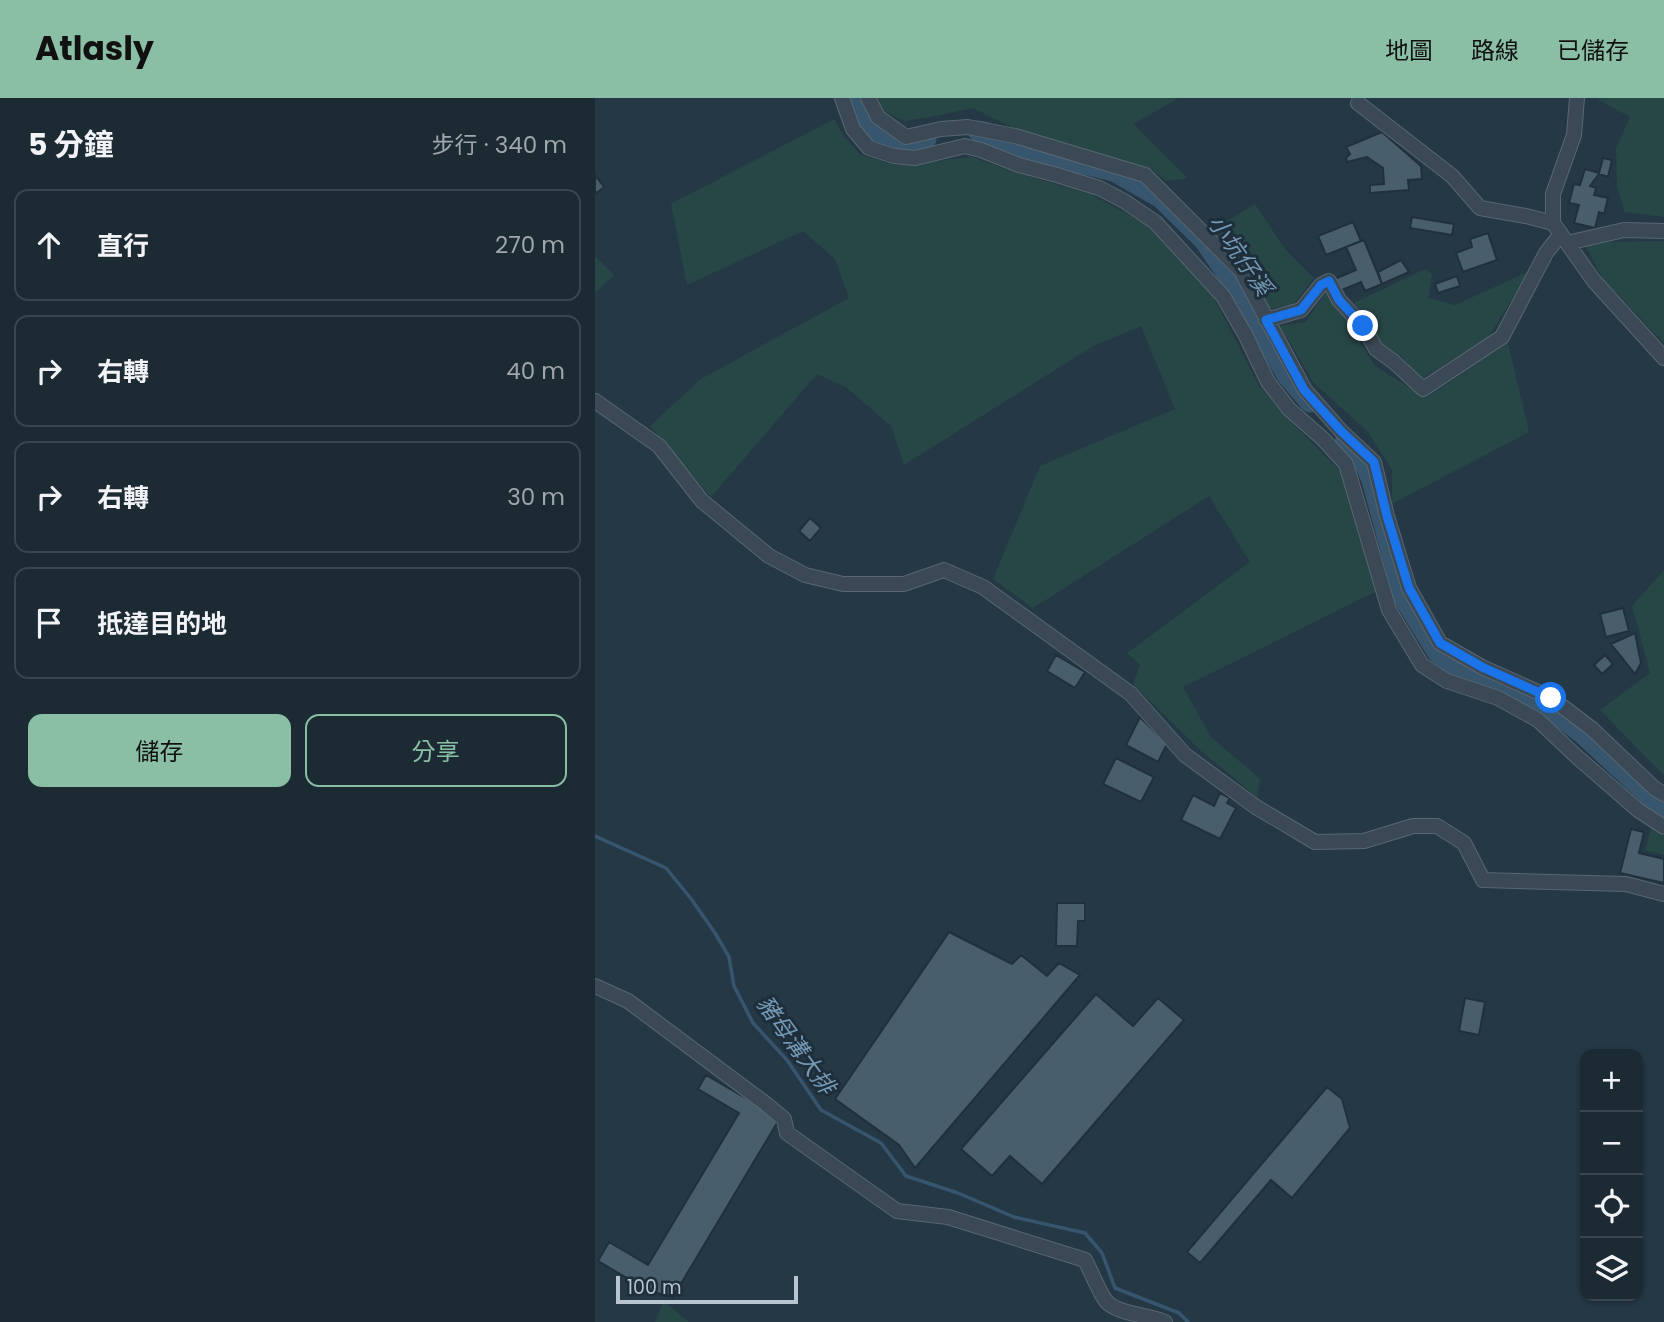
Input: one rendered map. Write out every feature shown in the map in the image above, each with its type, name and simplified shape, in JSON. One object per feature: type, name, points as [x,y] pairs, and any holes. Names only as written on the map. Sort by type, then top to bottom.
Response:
[{"type":"street","points":[[842,98],[853,129],[869,148],[894,156],[915,158],[965,146],[981,150],[1019,165],[1099,188],[1155,222],[1223,296],[1268,382],[1289,409],[1346,464],[1389,610],[1422,665],[1447,681],[1498,698],[1538,720],[1638,810],[1664,827]]},
{"type":"street","points":[[868,98],[878,117],[907,137],[941,129],[968,127],[1015,136],[1145,175],[1241,271],[1304,390],[1374,462],[1409,588],[1440,643],[1482,667],[1551,698],[1592,729],[1654,788],[1664,794]]},
{"type":"street","points":[[1577,98],[1574,135],[1553,194],[1560,233],[1594,281],[1664,358]]},
{"type":"street","points":[[1358,103],[1451,176],[1480,208],[1527,216],[1560,233],[1664,231]]},
{"type":"street","points":[[1266,320],[1301,310],[1321,285],[1329,281],[1339,300],[1363,326],[1376,349],[1423,389],[1502,337],[1546,253],[1560,233]]},
{"type":"street","points":[[595,401],[659,446],[702,501],[769,556],[805,575],[843,584],[904,584],[944,570],[983,587],[1131,694],[1185,755],[1256,807],[1315,842],[1364,841],[1413,826],[1437,826],[1464,843],[1483,880],[1626,884],[1664,894]]},
{"type":"street","points":[[595,986],[628,1001],[767,1104],[783,1119],[787,1132],[897,1212],[948,1217],[1085,1260],[1106,1301],[1116,1308],[1165,1322]]},
{"type":"green space","points":[[877,98],[1179,98],[1133,124],[1188,178],[1167,181],[1150,169],[1015,129],[973,108],[904,121],[881,110]]},
{"type":"green space","points":[[1599,98],[1664,98],[1664,217],[1624,212],[1617,184],[1616,148],[1630,117]]},
{"type":"green space","points":[[834,119],[843,135],[861,155],[895,165],[972,157],[1090,194],[1146,224],[1214,298],[1259,386],[1341,472],[1377,591],[1183,687],[1211,737],[1260,779],[1257,797],[1201,751],[1133,684],[1140,665],[1127,653],[1250,562],[1209,496],[1033,608],[993,579],[1040,466],[1175,409],[1141,326],[1093,346],[904,465],[891,426],[846,387],[817,374],[711,497],[650,426],[701,379],[849,298],[835,259],[803,231],[687,285],[671,204]]},
{"type":"green space","points":[[1255,204],[1285,249],[1314,278],[1293,305],[1267,309],[1243,264],[1214,229]]},
{"type":"green space","points":[[1664,241],[1664,343],[1602,278],[1584,242]]},
{"type":"green space","points":[[595,256],[614,275],[595,293]]},
{"type":"green space","points":[[1425,269],[1432,274],[1428,298],[1455,305],[1530,271],[1489,336],[1421,379],[1402,357],[1379,343],[1372,325],[1354,303]]},
{"type":"green space","points":[[1328,290],[1375,366],[1426,398],[1508,343],[1529,432],[1392,504],[1392,470],[1368,432],[1313,382],[1280,326],[1305,322]]},
{"type":"green space","points":[[1664,570],[1664,775],[1600,710],[1650,673],[1632,606]]},
{"type":"green space","points":[[1651,828],[1664,836],[1664,855],[1645,850]]},
{"type":"green space","points":[[664,1301],[689,1322],[655,1322]]},
{"type":"building","points":[[1382,132],[1421,166],[1422,179],[1408,180],[1409,190],[1370,193],[1370,185],[1384,184],[1383,168],[1367,157],[1347,162],[1346,158],[1350,154],[1346,147]]},
{"type":"building","points":[[1603,158],[1612,160],[1608,177],[1599,174],[1590,186],[1596,188],[1594,195],[1608,198],[1604,214],[1599,212],[1595,228],[1574,223],[1579,205],[1569,203],[1574,184],[1580,185],[1585,169],[1599,173]]},
{"type":"building","points":[[595,175],[604,187],[597,193],[595,191]]},
{"type":"building","points":[[1412,217],[1454,224],[1452,235],[1410,228]]},
{"type":"building","points":[[1353,222],[1361,241],[1326,255],[1318,236]]},
{"type":"building","points":[[1488,233],[1497,260],[1463,272],[1456,253],[1472,247],[1470,239]]},
{"type":"building","points":[[1364,240],[1382,284],[1365,291],[1361,282],[1337,292],[1332,280],[1356,270],[1346,247]]},
{"type":"building","points":[[1401,260],[1409,272],[1382,284],[1378,272]]},
{"type":"building","points":[[1457,276],[1460,286],[1438,293],[1435,284]]},
{"type":"building","points":[[810,518],[821,528],[810,541],[799,531]]},
{"type":"building","points":[[1623,608],[1629,631],[1606,637],[1600,614]]},
{"type":"building","points":[[1635,633],[1641,663],[1635,674],[1611,644]]},
{"type":"building","points":[[1056,655],[1085,672],[1075,688],[1047,671]]},
{"type":"building","points":[[1605,655],[1613,664],[1602,674],[1594,665]]},
{"type":"building","points":[[1140,717],[1167,744],[1158,762],[1126,745]]},
{"type":"building","points":[[1116,758],[1154,777],[1141,802],[1103,784]]},
{"type":"building","points":[[1220,793],[1230,798],[1227,803],[1236,808],[1220,839],[1181,820],[1193,795],[1214,806]]},
{"type":"building","points":[[1631,829],[1644,832],[1639,853],[1664,859],[1664,883],[1620,873]]},
{"type":"building","points":[[1057,903],[1085,903],[1085,921],[1078,921],[1077,946],[1056,946]]},
{"type":"building","points":[[949,932],[1012,964],[1021,955],[1047,976],[1059,963],[1080,975],[915,1168],[899,1145],[835,1099]]},
{"type":"building","points":[[1096,994],[1133,1026],[1158,998],[1184,1020],[1042,1184],[1010,1156],[992,1176],[961,1149]]},
{"type":"building","points":[[1465,998],[1485,1002],[1479,1035],[1459,1031]]},
{"type":"building","points":[[706,1075],[780,1118],[673,1297],[649,1291],[598,1261],[609,1242],[648,1265],[739,1113],[698,1089]]},
{"type":"building","points":[[1327,1087],[1342,1099],[1350,1128],[1292,1198],[1271,1180],[1200,1263],[1187,1252]]},
{"type":"waterway","name":"小坑仔溪","points":[[858,98],[868,123],[886,138],[916,141],[926,139]]},
{"type":"waterway","name":"小坑仔溪","points":[[978,131],[1024,150],[1114,171],[1161,198],[1204,240],[1237,288],[1287,375],[1310,402]]},
{"type":"waterway","name":"小坑仔溪","points":[[1345,442],[1363,459],[1372,480],[1404,598],[1438,653],[1465,672],[1539,701],[1582,733],[1664,809]]},
{"type":"waterway","name":"豬母溝大排","points":[[595,836],[666,868],[692,900],[729,957],[734,986],[753,1023],[787,1060],[821,1110],[881,1143],[906,1176],[958,1193],[1014,1217],[1085,1233],[1102,1253],[1115,1288],[1179,1313],[1188,1322]]},
{"type":"route","points":[[1363,326],[1339,300],[1329,281],[1321,285],[1301,310],[1266,320],[1304,390],[1374,462],[1409,588],[1440,643],[1482,667],[1551,698]]}]
